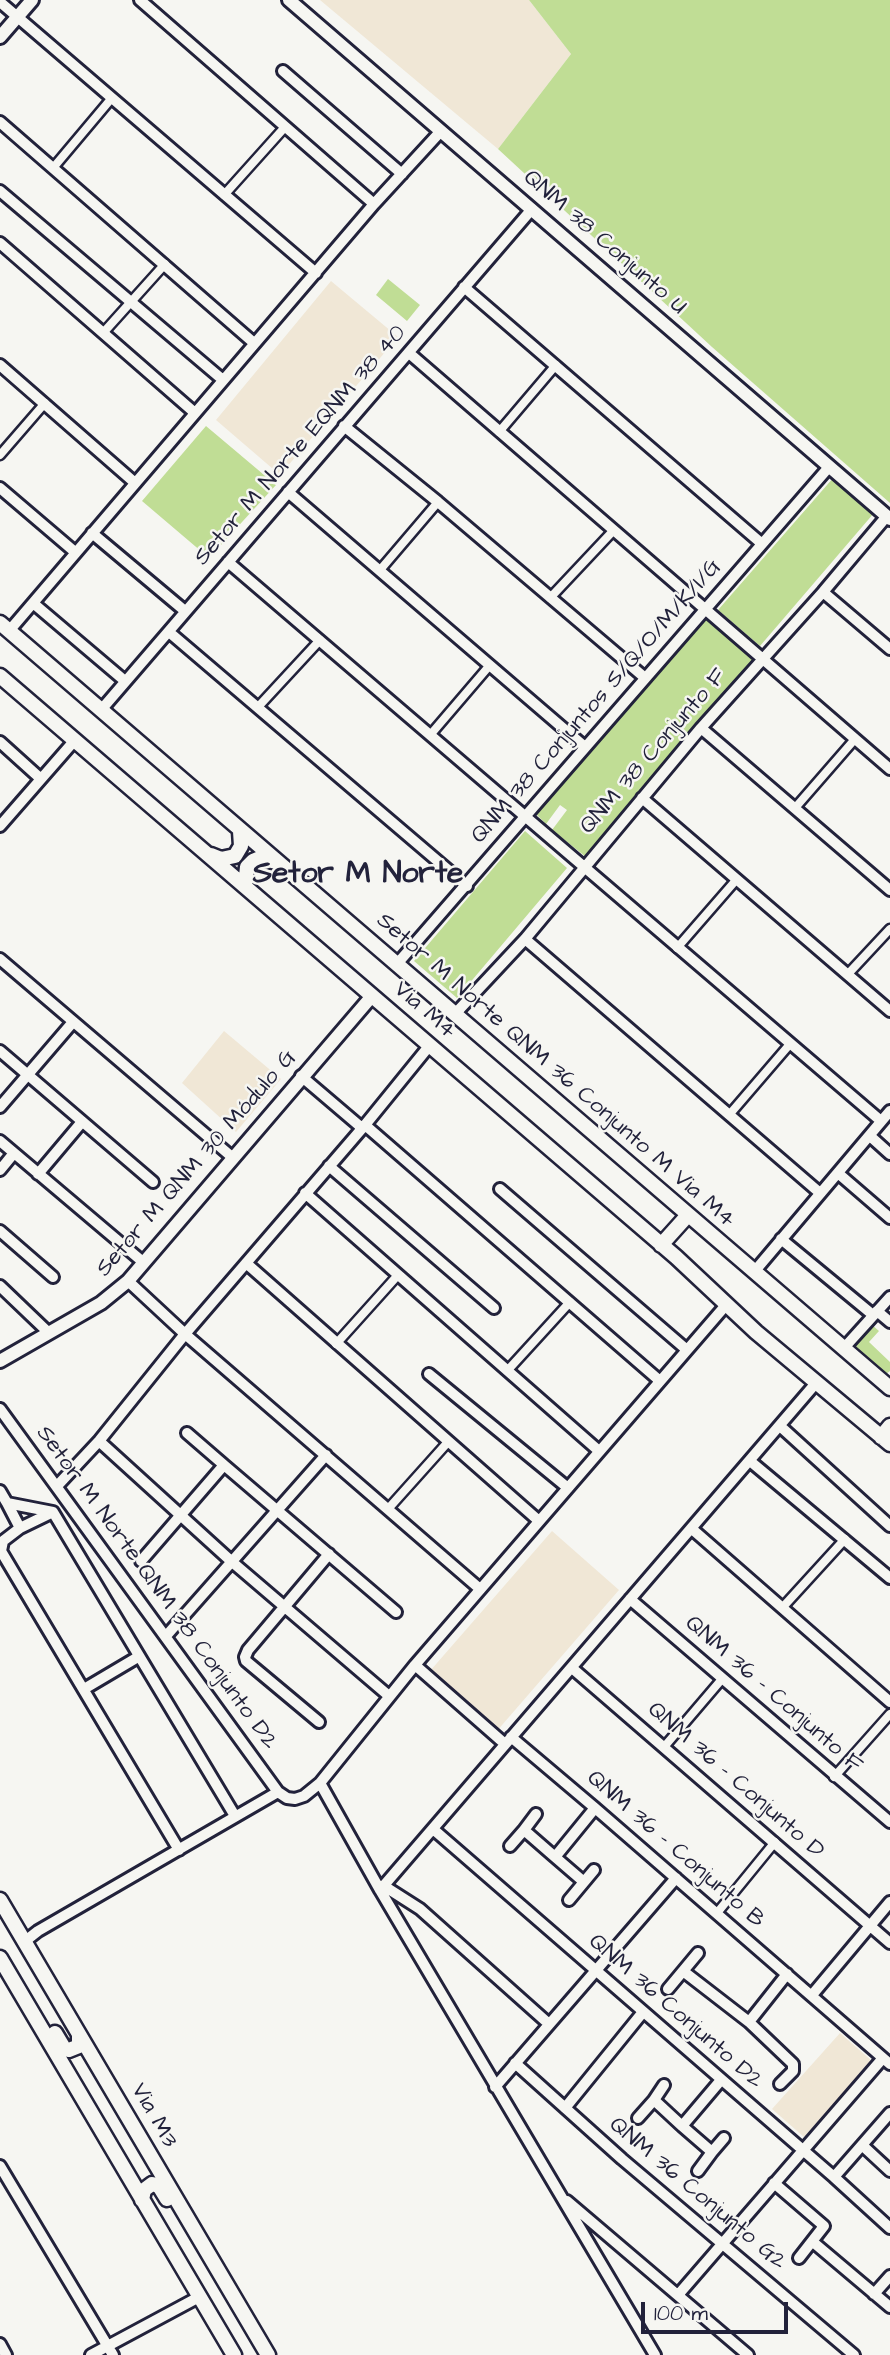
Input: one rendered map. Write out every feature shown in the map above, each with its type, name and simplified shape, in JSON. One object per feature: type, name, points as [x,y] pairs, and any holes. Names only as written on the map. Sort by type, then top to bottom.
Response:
[{"type":"main road","name":"Setor M Norte QNM 36 Conjunto M Via M4","points":[[4,627],[890,1388]]},
{"type":"main road","name":"Via M4","points":[[0,676],[661,1245],[816,1384],[887,1436]]},
{"type":"main road","points":[[210,855],[221,859],[235,856],[242,846],[240,831]]},
{"type":"main road","points":[[245,886],[247,867],[253,861],[260,858],[277,862]]},
{"type":"main road","points":[[661,1245],[688,1215]]},
{"type":"main road","name":"Via M3","points":[[0,1900],[268,2355]]},
{"type":"main road","points":[[0,1958],[234,2355]]},
{"type":"main road","points":[[12,1977],[38,2005],[64,2048],[76,2049],[79,2036]]},
{"type":"main road","points":[[142,2200],[147,2186],[159,2186],[186,2229],[207,2253]]},
{"type":"main road","points":[[203,2303],[232,2337],[243,2355]]},
{"type":"street","points":[[0,37],[32,0]]},
{"type":"street","points":[[139,0],[374,204]]},
{"type":"street","name":"QNM 38 Conjunto U","points":[[289,0],[888,518]]},
{"type":"street","points":[[0,2],[316,273]]},
{"type":"street","points":[[283,71],[401,174]]},
{"type":"street","points":[[53,168],[111,99]]},
{"type":"street","points":[[0,122],[254,343]]},
{"type":"street","points":[[224,194],[285,127]]},
{"type":"street","points":[[4,627],[33,603],[374,204],[441,131]]},
{"type":"street","points":[[0,191],[223,380]]},
{"type":"street","name":"Setor M Norte EQNM 38 40","points":[[101,710],[532,209]]},
{"type":"street","points":[[0,243],[195,413]]},
{"type":"street","points":[[103,333],[164,264]]},
{"type":"street","points":[[464,287],[761,543]]},
{"type":"street","points":[[409,353],[890,769]]},
{"type":"street","points":[[0,365],[134,482]]},
{"type":"street","points":[[499,432],[556,365]]},
{"type":"street","points":[[0,455],[45,403]]},
{"type":"street","points":[[344,426],[644,677]]},
{"type":"street","name":"QNM 38 Conjuntos S/Q/O/M/K/I/G","points":[[397,964],[829,467]]},
{"type":"street","points":[[0,488],[75,552]]},
{"type":"street","points":[[288,492],[584,747]]},
{"type":"street","points":[[380,570],[438,502]]},
{"type":"street","name":"QNM 38 Conjunto F","points":[[454,1015],[525,939],[761,659],[888,518]]},
{"type":"street","points":[[550,598],[613,531]]},
{"type":"street","points":[[92,533],[185,611]]},
{"type":"street","points":[[228,562],[881,1121]]},
{"type":"street","points":[[823,592],[890,649]]},
{"type":"street","points":[[33,603],[125,681]]},
{"type":"street","points":[[169,632],[467,886]]},
{"type":"street","points":[[258,707],[320,640]]},
{"type":"street","points":[[431,734],[490,665]]},
{"type":"street","points":[[702,729],[890,890]]},
{"type":"street","points":[[795,808],[855,739]]},
{"type":"street","points":[[0,826],[75,740]]},
{"type":"street","points":[[0,742],[41,779]]},
{"type":"street","points":[[642,798],[890,1011]]},
{"type":"street","points":[[677,948],[737,879]]},
{"type":"street","points":[[848,974],[890,929]]},
{"type":"street","points":[[525,939],[820,1193]]},
{"type":"street","points":[[0,959],[232,1157]]},
{"type":"street","name":"Setor M QNM 30 Módulo G","points":[[0,1361],[101,1303],[128,1281],[372,996]]},
{"type":"street","points":[[0,1107],[73,1022]]},
{"type":"street","points":[[729,1115],[790,1044]]},
{"type":"street","points":[[57,1486],[99,1441],[185,1334],[430,1045]]},
{"type":"street","points":[[0,1051],[153,1182]]},
{"type":"street","points":[[301,1076],[364,1126],[660,1381]]},
{"type":"street","points":[[754,1272],[890,1111]]},
{"type":"street","points":[[38,1174],[82,1123]]},
{"type":"street","points":[[870,1136],[890,1154]]},
{"type":"street","points":[[0,1140],[143,1262]]},
{"type":"street","points":[[0,1170],[14,1153]]},
{"type":"street","points":[[329,1166],[494,1308]]},
{"type":"street","points":[[839,1174],[890,1218]]},
{"type":"street","points":[[500,1189],[687,1350]]},
{"type":"street","points":[[305,1193],[599,1451]]},
{"type":"street","points":[[0,1231],[53,1277]]},
{"type":"street","points":[[781,1239],[890,1322]]},
{"type":"street","points":[[246,1263],[539,1521]]},
{"type":"street","points":[[336,1344],[398,1275]]},
{"type":"street","points":[[128,1281],[185,1334],[480,1589]]},
{"type":"street","points":[[0,1286],[48,1332]]},
{"type":"street","points":[[844,1348],[890,1297]]},
{"type":"street","points":[[507,1371],[570,1302]]},
{"type":"street","points":[[24,1942],[38,1931],[278,1792],[286,1798],[295,1799],[304,1796],[320,1783],[415,1665],[726,1305]]},
{"type":"street","points":[[429,1374],[568,1488]]},
{"type":"street","points":[[382,1888],[816,1384]]},
{"type":"street","name":"Setor M Norte QNM 38 Conjunto D2","points":[[0,1409],[278,1792]]},
{"type":"street","points":[[780,1426],[890,1526]]},
{"type":"street","points":[[187,1433],[396,1612]]},
{"type":"street","points":[[99,1441],[231,1561],[389,1696]]},
{"type":"street","points":[[388,1509],[448,1442]]},
{"type":"street","points":[[166,1636],[326,1455]]},
{"type":"street","points":[[750,1461],[890,1578]]},
{"type":"street","points":[[141,1561],[224,1465]]},
{"type":"street","points":[[0,1491],[20,1528]]},
{"type":"street","points":[[6,1503],[53,1512],[235,1816]]},
{"type":"street","points":[[53,1512],[20,1528],[3,1541],[1,1551],[179,1850]]},
{"type":"street","points":[[692,1529],[890,1702]]},
{"type":"street","points":[[782,1608],[845,1539]]},
{"type":"street","points":[[319,1723],[246,1661],[248,1650],[329,1554]]},
{"type":"street","name":"QNM 36 - Conjunto F","points":[[630,1599],[834,1777],[890,1822]]},
{"type":"street","points":[[84,1689],[138,1657]]},
{"type":"street","name":"QNM 36 - Conjunto B","points":[[415,1665],[595,1808],[886,2061]]},
{"type":"street","name":"QNM 36 - Conjunto D","points":[[572,1668],[890,1942]]},
{"type":"street","points":[[664,1747],[722,1679]]},
{"type":"street","points":[[834,1777],[890,1714]]},
{"type":"street","points":[[320,1783],[495,2087],[655,2355]]},
{"type":"street","points":[[555,1857],[595,1808]]},
{"type":"street","points":[[510,1846],[537,1814]]},
{"type":"street","name":"QNM 36 Conjunto D2","points":[[433,1829],[890,2228]]},
{"type":"street","points":[[524,1830],[584,1882]]},
{"type":"street","points":[[717,1913],[775,1842]]},
{"type":"street","points":[[569,1900],[594,1870]]},
{"type":"street","points":[[495,2087],[676,1878]]},
{"type":"street","points":[[382,1888],[420,1909],[549,2024]]},
{"type":"street","points":[[812,1995],[890,1902]]},
{"type":"street","points":[[668,1989],[698,1954]]},
{"type":"street","points":[[683,1971],[748,2022],[793,2064],[793,2071],[780,2084]]},
{"type":"street","points":[[748,2022],[787,1973]]},
{"type":"street","points":[[565,2108],[643,2012]]},
{"type":"street","points":[[678,2295],[803,2150],[886,2061]]},
{"type":"street","name":"QNM 36 Conjunto G2","points":[[515,2063],[622,2159],[854,2355]]},
{"type":"street","points":[[682,2126],[721,2080]]},
{"type":"street","points":[[638,2118],[664,2085]]},
{"type":"street","points":[[654,2100],[712,2152]]},
{"type":"street","points":[[834,2177],[890,2113]]},
{"type":"street","points":[[698,2171],[724,2138]]},
{"type":"street","points":[[862,2145],[890,2171]]},
{"type":"street","points":[[0,2166],[111,2350]]},
{"type":"street","points":[[774,2183],[823,2223],[822,2231],[799,2258]]},
{"type":"street","points":[[560,2194],[748,2355]]},
{"type":"street","points":[[813,2242],[890,2307]]},
{"type":"street","points":[[874,2294],[890,2276]]},
{"type":"street","points":[[91,2355],[111,2350],[203,2303]]},
{"type":"street","points":[[0,2344],[6,2355]]},
{"type":"shaded area","points":[[320,0],[529,0],[571,54],[498,149]]},
{"type":"shaded area","points":[[331,281],[398,337],[280,475],[216,420]]},
{"type":"shaded area","points":[[224,1031],[281,1079],[236,1132],[182,1083]]},
{"type":"shaded area","points":[[552,1531],[619,1590],[496,1732],[430,1671]]},
{"type":"shaded area","points":[[840,2033],[872,2061],[804,2137],[772,2109]]},
{"type":"green space","points":[[529,0],[890,0],[890,503],[712,347],[498,149],[571,54]]},
{"type":"green space","points":[[388,279],[420,305],[407,321],[376,295]]},
{"type":"green space","points":[[206,426],[276,485],[209,558],[142,501]]},
{"type":"green space","points":[[834,477],[874,513],[760,646],[718,610]]},
{"type":"green space","points":[[705,618],[755,660],[586,857],[552,830],[567,810],[560,805],[546,824],[535,813]]},
{"type":"green space","points":[[525,831],[567,868],[457,998],[414,961]]},
{"type":"green space","points":[[871,1324],[879,1331],[869,1342],[890,1362],[890,1371],[886,1374],[854,1345]]},
{"type":"district","name":"Setor M Norte","points":[[358,876]]}]
